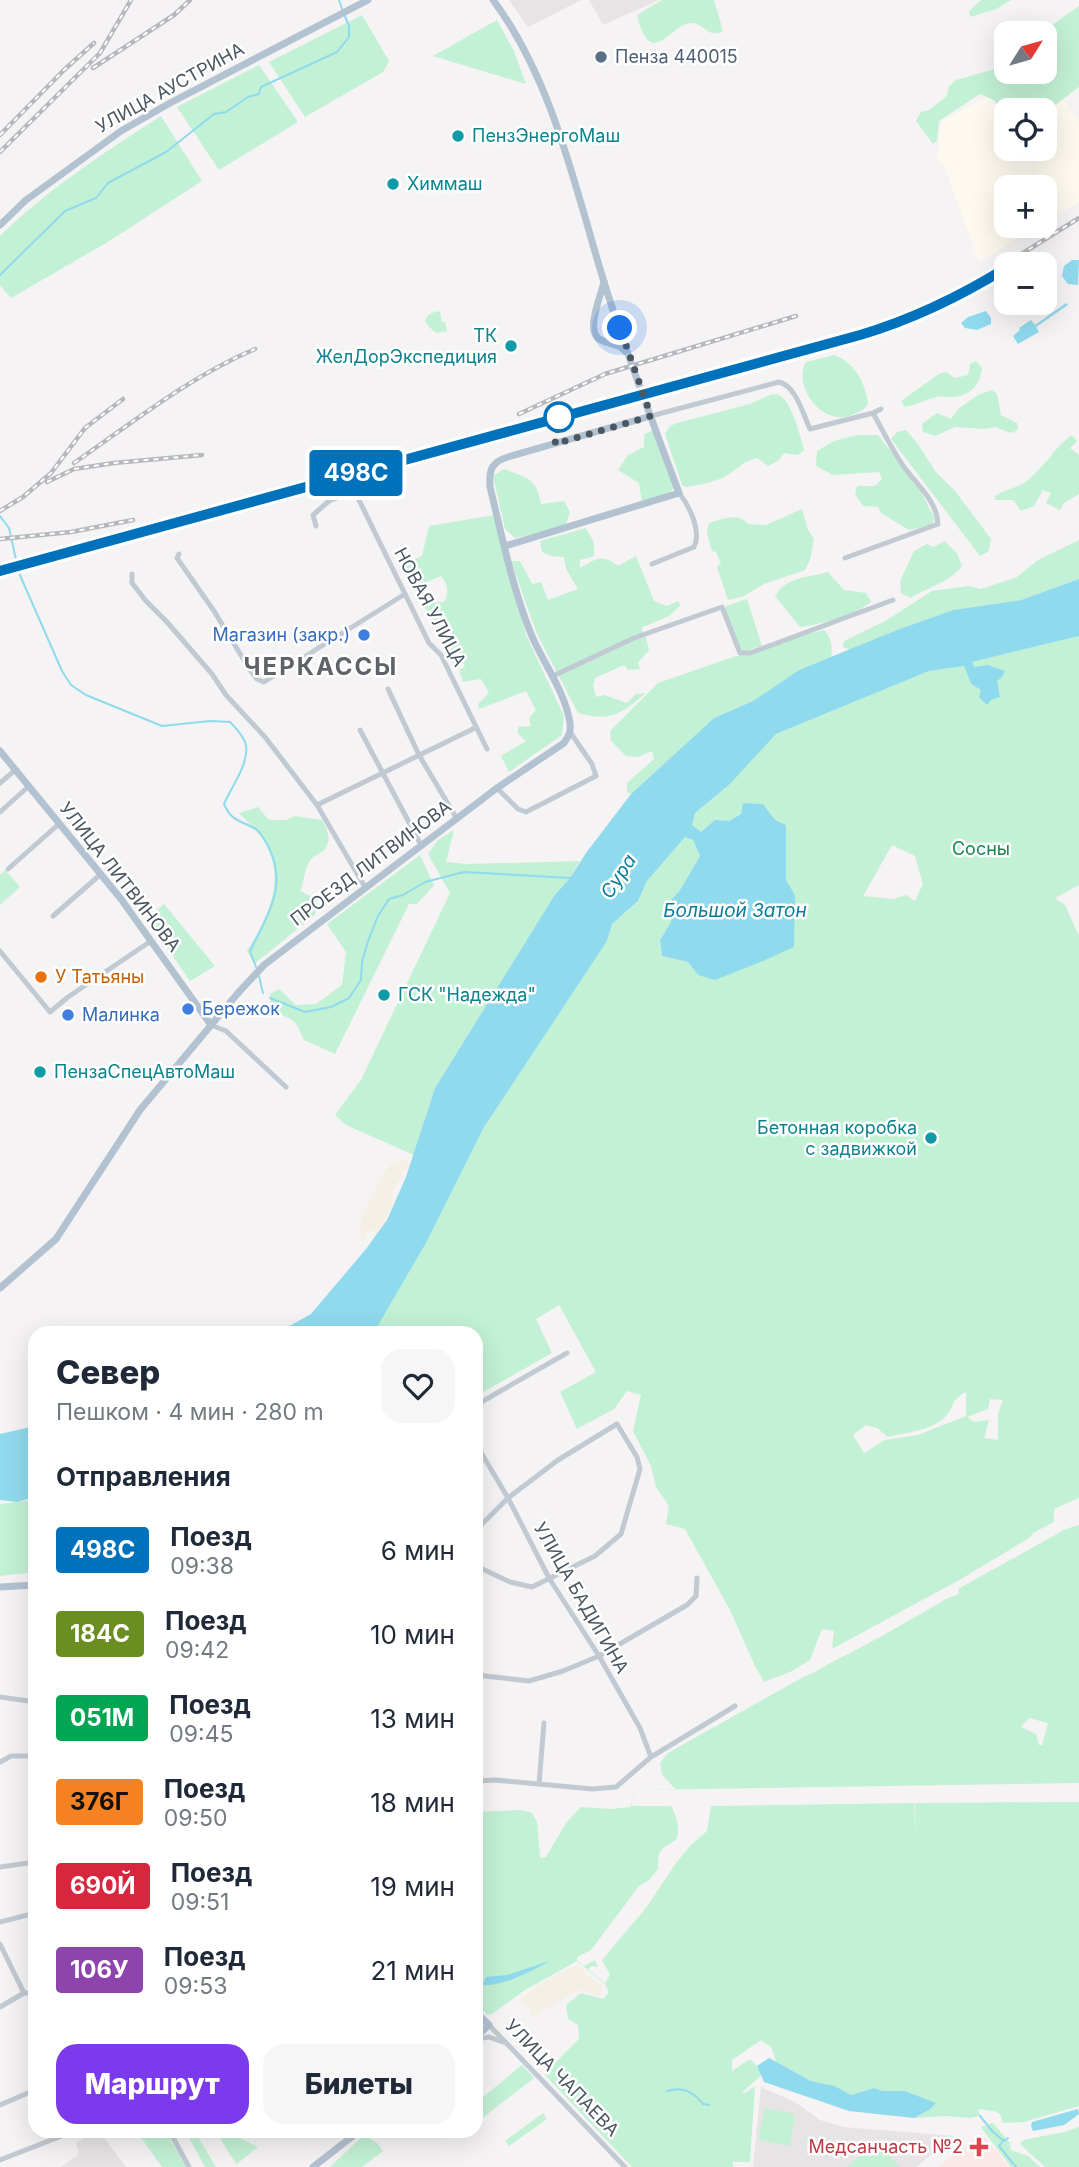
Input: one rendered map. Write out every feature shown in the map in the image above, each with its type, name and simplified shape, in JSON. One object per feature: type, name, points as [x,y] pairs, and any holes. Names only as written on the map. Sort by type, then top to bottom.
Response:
[{"type":"main road","name":"УЛИЦА АУСТРИНА","points":[[0,225],[26,200],[121,131],[182,96],[369,0]]},
{"type":"main road","points":[[494,0],[523,47],[563,143],[604,282],[679,493],[505,546]]},
{"type":"main road","points":[[604,282],[592,326],[596,337],[620,346],[629,356]]},
{"type":"main road","points":[[607,342],[616,337],[620,328]]},
{"type":"main road","points":[[570,732],[569,719],[553,676],[531,634],[517,594],[490,487],[491,466],[508,457],[651,416]]},
{"type":"main road","name":"ПРОЕЗД ЛИТВИНОВА","points":[[0,1288],[56,1239],[140,1110],[264,965],[497,788],[564,743],[570,732]]},
{"type":"main road","name":"УЛИЦА ЛИТВИНОВА","points":[[0,751],[101,874],[212,1025]]},
{"type":"main road","points":[[0,1587],[28,1585]]},
{"type":"main road","name":"УЛИЦА ЧАПАЕВА","points":[[483,2019],[489,2025]]},
{"type":"main road","points":[[483,2031],[489,2025]]},
{"type":"main road","points":[[313,2167],[350,2138]]},
{"type":"street","points":[[651,416],[779,382],[785,383],[792,391],[810,429],[881,409]]},
{"type":"street","points":[[845,558],[938,524],[928,496],[904,467],[873,413]]},
{"type":"street","name":"НОВАЯ УЛИЦА","points":[[316,526],[313,515],[330,501],[349,493],[358,498],[429,643],[441,655],[486,749]]},
{"type":"street","points":[[652,564],[694,547],[697,542],[689,510],[679,493]]},
{"type":"street","points":[[178,554],[177,558],[250,670],[257,679],[264,682],[405,594]]},
{"type":"street","points":[[132,574],[132,583],[139,592],[265,737],[317,805],[365,887]]},
{"type":"street","points":[[553,676],[634,638],[722,607],[740,653],[750,653],[893,600]]},
{"type":"street","points":[[388,689],[419,755],[457,819]]},
{"type":"street","points":[[317,805],[475,728]]},
{"type":"street","points":[[360,730],[421,845]]},
{"type":"street","points":[[497,788],[526,812],[596,776],[592,764],[570,732]]},
{"type":"street","points":[[0,783],[15,770]]},
{"type":"street","points":[[0,812],[29,786]]},
{"type":"street","points":[[8,869],[60,824]]},
{"type":"street","points":[[53,916],[101,874]]},
{"type":"street","points":[[0,951],[50,1012],[151,940]]},
{"type":"street","points":[[212,1025],[226,1031],[286,1087]]},
{"type":"street","points":[[483,1401],[567,1353]]},
{"type":"street","points":[[483,1523],[508,1498],[558,1460],[617,1424],[637,1457],[640,1469],[621,1534],[595,1556],[532,1587],[510,1582],[483,1569]]},
{"type":"street","name":"УЛИЦА БАДИГИНА","points":[[483,1456],[549,1578],[599,1656],[640,1728],[651,1757]]},
{"type":"street","points":[[483,1676],[529,1681],[599,1656],[687,1605],[696,1596],[698,1578]]},
{"type":"street","points":[[0,1697],[28,1701]]},
{"type":"street","points":[[483,1781],[593,1789],[616,1787],[651,1757],[735,1706]]},
{"type":"street","points":[[539,1784],[544,1723]]},
{"type":"street","points":[[0,1762],[11,1756],[28,1756]]},
{"type":"street","points":[[0,1867],[28,1863]]},
{"type":"street","points":[[0,1922],[28,1915]]},
{"type":"street","points":[[0,1947],[24,1993]]},
{"type":"street","points":[[0,2007],[28,1993]]},
{"type":"street","name":"УЛИЦА ЧАПАЕВА","points":[[489,2025],[625,2167]]},
{"type":"street","points":[[483,2037],[506,2043]]},
{"type":"street","points":[[0,2105],[28,2093]]},
{"type":"street","points":[[0,2160],[54,2138]]},
{"type":"street","points":[[173,2138],[189,2167]]},
{"type":"shaded area","points":[[509,0],[581,0],[528,27]]},
{"type":"shaded area","points":[[589,0],[659,0],[603,25]]},
{"type":"shaded area","points":[[988,96],[994,103],[994,161],[1057,161],[1057,105],[1064,100],[1079,122],[1079,202],[1057,215],[1057,175],[994,175],[994,238],[1019,238],[979,262],[943,163],[937,160],[941,122]]},
{"type":"shaded area","points":[[761,2087],[795,2102],[820,2120],[843,2127],[954,2136],[916,2167],[753,2167]]},
{"type":"shaded area","name":"Медсанчасть №2","points":[[982,2133],[1009,2167],[938,2167]]},
{"type":"shaded area","points":[[83,2138],[104,2138],[126,2167],[61,2167],[79,2154],[76,2143]]},
{"type":"green space","points":[[662,0],[714,0],[723,31],[711,33],[697,24],[685,24],[662,40],[655,43],[649,41],[637,15]]},
{"type":"green space","points":[[981,0],[1011,0],[996,9],[970,17],[969,11]]},
{"type":"green space","points":[[1079,6],[1079,87],[1057,103],[1057,98],[994,100],[980,94],[939,121],[937,141],[933,144],[916,121],[921,112],[929,110],[947,96],[949,86],[956,80],[994,68],[994,84],[1057,84],[1057,22]]},
{"type":"green space","points":[[362,15],[389,61],[383,72],[305,117],[269,62]]},
{"type":"green space","points":[[497,20],[514,51],[526,84],[433,56]]},
{"type":"green space","points":[[259,65],[298,122],[219,170],[177,107]]},
{"type":"green space","points":[[161,116],[202,181],[106,243],[11,298],[0,285],[0,236],[57,187]]},
{"type":"green space","points":[[440,312],[442,322],[445,322],[447,331],[436,333],[425,320],[428,315]]},
{"type":"green space","points":[[834,355],[858,374],[867,396],[868,404],[860,412],[849,416],[828,415],[819,409],[806,392],[803,381],[806,362]]},
{"type":"green space","points":[[976,361],[982,368],[979,379],[974,388],[965,394],[954,397],[939,396],[905,407],[901,401],[939,374],[946,372],[955,378],[968,375],[970,364]]},
{"type":"green space","points":[[992,390],[997,394],[1001,415],[1017,423],[1018,430],[1011,433],[995,427],[955,427],[935,436],[923,432],[922,424],[937,413],[951,419],[958,409],[978,395]]},
{"type":"green space","points":[[772,394],[781,396],[786,401],[796,422],[804,450],[798,455],[784,453],[778,461],[768,466],[757,458],[715,481],[686,487],[682,485],[665,434],[670,426],[750,404]]},
{"type":"green space","points":[[654,430],[674,488],[667,495],[642,502],[639,483],[618,470],[628,455],[644,447],[644,434]]},
{"type":"green space","points":[[906,430],[936,472],[955,491],[991,539],[989,551],[980,556],[891,439],[897,432]]},
{"type":"green space","points":[[858,435],[878,435],[918,486],[935,519],[930,526],[909,530],[881,513],[878,507],[863,506],[855,494],[857,486],[875,486],[882,479],[879,472],[833,475],[816,466],[817,451],[834,441]]},
{"type":"green space","points":[[1072,435],[1077,441],[1070,448],[1079,455],[1079,494],[1064,503],[1060,510],[1046,503],[1051,493],[1043,490],[1034,506],[1021,511],[1013,500],[995,500],[995,496],[1032,477]]},
{"type":"green space","points":[[504,469],[530,480],[541,504],[564,501],[570,512],[565,527],[515,538],[505,529],[493,476]]},
{"type":"green space","points":[[802,509],[808,530],[814,539],[805,570],[764,584],[742,597],[728,600],[717,567],[721,563],[716,552],[712,551],[707,533],[709,523],[735,517],[748,524],[766,525]]},
{"type":"green space","points":[[494,515],[526,635],[564,716],[562,735],[509,772],[501,756],[526,741],[518,734],[518,727],[531,726],[529,718],[536,710],[526,691],[479,709],[478,704],[489,693],[481,679],[463,682],[459,670],[465,667],[462,659],[452,663],[423,603],[444,602],[447,592],[445,582],[441,576],[422,584],[417,593],[401,565],[422,556],[429,526]]},
{"type":"green space","points":[[586,528],[594,543],[594,556],[580,560],[580,568],[599,559],[608,560],[618,566],[636,556],[654,601],[667,606],[678,601],[681,605],[669,616],[641,628],[649,650],[638,663],[640,669],[628,670],[624,665],[595,678],[593,685],[596,697],[604,695],[627,703],[636,694],[646,693],[622,711],[599,717],[578,713],[537,634],[511,561],[520,561],[532,584],[541,582],[548,600],[578,589],[566,569],[564,557],[542,552],[540,541]]},
{"type":"green space","points":[[1079,540],[1079,579],[1021,600],[953,610],[850,650],[843,647],[844,641],[887,620],[932,591],[968,586],[981,589],[1017,577],[1038,560]]},
{"type":"green space","points":[[944,541],[957,553],[962,566],[945,580],[911,598],[901,593],[900,581],[914,551],[927,544],[934,547]]},
{"type":"green space","points":[[828,572],[844,590],[866,593],[871,602],[837,619],[800,627],[775,596],[792,581]]},
{"type":"green space","points":[[747,599],[762,646],[742,652],[725,610],[726,606]]},
{"type":"green space","points":[[824,630],[831,642],[831,657],[799,670],[753,701],[714,718],[631,794],[627,792],[627,783],[654,759],[652,751],[638,757],[626,756],[611,741],[610,731],[658,683],[736,656],[751,655],[795,637]]},
{"type":"green space","name":"Сосны","points":[[1079,636],[1079,885],[1055,898],[1065,905],[1079,936],[1079,1498],[1054,1509],[1054,1522],[1029,1538],[961,1579],[832,1649],[834,1631],[822,1629],[810,1660],[792,1671],[764,1682],[730,1610],[685,1529],[666,1524],[669,1506],[656,1487],[651,1466],[633,1431],[641,1395],[627,1391],[614,1409],[577,1429],[560,1392],[596,1372],[559,1305],[536,1319],[552,1353],[483,1392],[483,1326],[377,1326],[426,1243],[483,1129],[607,941],[611,925],[638,901],[647,881],[685,837],[693,840],[700,856],[672,899],[671,922],[660,940],[662,956],[688,962],[698,975],[795,895],[786,881],[786,825],[775,821],[763,804],[744,803],[741,814],[701,832],[692,825],[695,813],[730,784],[776,734],[929,671],[964,666],[971,684],[981,690],[987,705],[971,662]],"holes":[[[892,845],[915,856],[923,884],[915,901],[906,895],[893,899],[863,896]],[[966,1392],[966,1416],[918,1435],[885,1440],[864,1453],[853,1435],[866,1425],[877,1428],[888,1437],[925,1428],[944,1418],[955,1401]],[[990,1399],[1003,1400],[998,1414],[998,1440],[984,1438],[989,1420],[974,1422],[967,1417],[988,1409]]]},
{"type":"green space","points":[[258,807],[268,819],[286,820],[295,816],[322,820],[328,832],[328,840],[322,852],[309,861],[300,891],[317,899],[315,915],[254,964],[247,951],[268,910],[274,867],[262,838],[239,813]]},
{"type":"green space","points":[[454,830],[446,862],[467,864],[580,861],[570,878],[554,896],[435,1088],[414,1155],[346,1125],[335,1115],[361,1080],[450,893],[428,854],[438,840]]},
{"type":"green space","points":[[420,855],[434,885],[417,904],[409,904],[335,1054],[304,1040],[295,1022],[273,1010],[270,994],[279,989],[296,1005],[316,1004],[342,985],[346,952],[327,924]]},
{"type":"green space","points":[[5,870],[20,887],[0,905],[0,875]]},
{"type":"green space","points":[[164,904],[215,966],[190,981],[147,918]]},
{"type":"green space","points":[[28,1501],[28,1573],[0,1576],[0,1504]]},
{"type":"green space","points":[[1079,1525],[1079,1783],[636,1790],[675,1789],[662,1774],[660,1763],[668,1753],[959,1594],[958,1589],[1066,1529]],"holes":[[[1029,1718],[1048,1723],[1042,1745],[1039,1745],[1036,1734],[1021,1727]]]},
{"type":"green space","points":[[636,1790],[631,1806],[671,1806],[678,1835],[677,1839],[662,1850],[658,1857],[658,1869],[649,1880],[639,1886],[591,1950],[577,1957],[584,1966],[595,1960],[598,1967],[592,1966],[588,1969],[605,1983],[610,1975],[602,1960],[646,1908],[676,1863],[707,1831],[711,1806],[914,1803],[916,1835],[915,1803],[1079,1802],[1079,2106],[1024,2122],[1003,2123],[1000,2114],[978,2109],[980,2116],[970,2118],[914,2118],[929,2110],[935,2103],[905,2091],[883,2091],[874,2088],[851,2095],[835,2086],[811,2081],[776,2062],[771,2047],[761,2040],[732,2060],[732,2071],[750,2059],[761,2076],[742,2092],[745,2093],[755,2086],[750,2162],[733,2162],[733,2167],[632,2167],[545,2075],[579,2039],[578,2025],[568,2019],[566,2005],[581,1993],[603,1999],[609,1992],[605,1984],[577,1961],[525,1990],[492,2014],[487,2015],[483,2011],[483,1812],[522,1810],[532,1813],[537,1822],[540,1858],[546,1857],[566,1823],[581,1807],[630,1807]]},
{"type":"green space","points":[[522,2065],[534,2078],[483,2118],[483,2097]]},
{"type":"green space","points":[[764,2108],[795,2114],[790,2146],[759,2140]]},
{"type":"green space","points":[[543,2113],[547,2119],[509,2146],[505,2141]]},
{"type":"green space","points":[[993,2123],[1010,2143],[1011,2150],[1028,2156],[1040,2167],[1011,2167],[981,2127]]},
{"type":"green space","points":[[1079,2127],[1079,2167],[1045,2167],[1020,2144],[1023,2140]]},
{"type":"green space","points":[[141,2138],[169,2138],[186,2167],[162,2167]]},
{"type":"green space","points":[[189,2138],[199,2138],[216,2167],[205,2167]]},
{"type":"green space","points":[[220,2138],[240,2138],[258,2147],[237,2164]]},
{"type":"green space","points":[[361,2138],[369,2138],[376,2142],[383,2151],[362,2167],[330,2167]]},
{"type":"green space","points":[[877,2141],[899,2167],[847,2167]]},
{"type":"sand","points":[[407,1159],[409,1169],[404,1170],[391,1194],[394,1204],[377,1234],[370,1229],[363,1242],[359,1238],[361,1219],[382,1174],[394,1162]]},
{"type":"sand","points":[[578,1965],[602,1986],[601,1996],[580,1990],[531,2017],[528,2008],[517,2001],[554,1976]]},
{"type":"water","points":[[1072,260],[1079,260],[1078,285],[1068,284],[1062,276],[1064,266]]},
{"type":"water","points":[[1066,303],[1068,305],[1057,313],[1057,309]]},
{"type":"water","points":[[986,311],[991,318],[991,324],[977,330],[965,328],[961,323],[968,317]]},
{"type":"water","points":[[1053,315],[1036,327],[1039,332],[1018,344],[1013,336],[1019,328],[1031,320],[1035,325]]},
{"type":"water","points":[[1079,579],[1079,636],[972,662],[974,667],[988,665],[1005,671],[997,681],[1000,697],[991,700],[987,705],[979,697],[981,690],[971,684],[964,666],[929,671],[776,734],[730,784],[695,813],[692,825],[701,832],[715,820],[729,821],[741,814],[743,803],[763,804],[775,820],[786,825],[786,880],[795,895],[794,947],[715,980],[698,975],[688,962],[662,956],[660,940],[671,922],[672,899],[700,856],[693,840],[685,837],[647,881],[638,901],[612,924],[607,941],[483,1129],[426,1243],[378,1326],[290,1326],[311,1314],[387,1220],[406,1177],[435,1088],[554,896],[631,794],[714,718],[753,701],[799,670],[953,610],[1021,600]]},
{"type":"water","points":[[28,1428],[28,1499],[17,1502],[0,1500],[0,1434]]},
{"type":"water","points":[[549,1961],[507,1981],[483,1985],[486,1977],[507,1975]]},
{"type":"water","points":[[769,2058],[811,2081],[835,2086],[851,2095],[874,2088],[883,2091],[905,2091],[936,2103],[914,2118],[849,2111],[764,2082],[757,2066]]},
{"type":"water","points":[[1078,2109],[1079,2114],[1064,2125],[1033,2131],[1032,2122]]},
{"type":"waterway","points":[[339,0],[342,9]]},
{"type":"waterway","points":[[0,275],[65,211],[96,198],[108,183],[166,152],[214,114],[226,112],[248,97],[259,94],[261,87],[337,52],[349,37],[349,26],[344,14]]},
{"type":"waterway","points":[[0,516],[9,528],[19,573],[62,671],[71,685],[86,695],[162,726],[210,721],[230,722],[244,738],[245,760],[224,804],[234,818],[257,830],[262,836],[269,848],[276,875],[273,901],[250,951],[256,967]]},
{"type":"waterway","points":[[270,998],[305,1012],[331,1007],[349,998],[361,980],[362,962],[368,941],[378,916],[389,899],[403,895],[425,882],[464,872],[570,878]]},
{"type":"waterway","points":[[259,976],[263,993]]},
{"type":"waterway","points":[[667,2091],[688,2091],[703,2104],[709,2105]]},
{"type":"waterway","points":[[980,2116],[1004,2141],[1008,2138]]},
{"type":"waterway","points":[[1003,2141],[999,2146],[1016,2167]]},
{"type":"railway","points":[[0,152],[100,53],[131,0]]},
{"type":"railway","points":[[93,68],[174,15],[190,0]]},
{"type":"railway","points":[[0,135],[94,43]]},
{"type":"railway","points":[[0,567],[899,320],[972,285],[1079,218]]},
{"type":"railway","points":[[519,414],[605,374],[796,316]]},
{"type":"railway","points":[[74,463],[184,387],[255,349]]},
{"type":"railway","points":[[0,511],[23,497],[51,473],[85,428],[123,399]]},
{"type":"railway","points":[[47,482],[74,469],[202,455]]},
{"type":"railway","points":[[0,539],[71,532],[133,520]]},
{"type":"train","name":"498С","points":[[0,571],[860,335],[900,323],[936,307],[994,275]]},
{"type":"place","name":"Пенза 440015","points":[[601,57]]},
{"type":"place","name":"ПензЭнергоМаш","points":[[458,136]]},
{"type":"place","name":"Химмаш","points":[[393,184]]},
{"type":"place","name":"ТК ЖелДорЭкспедиция","points":[[511,346]]},
{"type":"place","name":"Магазин (закр.)","points":[[364,635]]},
{"type":"place","name":"У Татьяны","points":[[41,977]]},
{"type":"place","name":"ГСК \"Надежда\"","points":[[384,995]]},
{"type":"place","name":"Бережок","points":[[188,1009]]},
{"type":"place","name":"Малинка","points":[[68,1015]]},
{"type":"place","name":"ПензаСпецАвтоМаш","points":[[40,1072]]},
{"type":"place","name":"Бетонная коробка с задвижкой","points":[[931,1138]]},
{"type":"place","name":"Медсанчасть №2","points":[[979,2147]]},
{"type":"district","name":"ЧЕРКАССЫ","points":[[321,667]]},
{"type":"route","points":[[559,417],[555,444],[651,416],[620,328]]},
{"type":"water label","name":"Сура","points":[[618,876]]},
{"type":"water label","name":"Большой Затон","points":[[735,910]]}]
